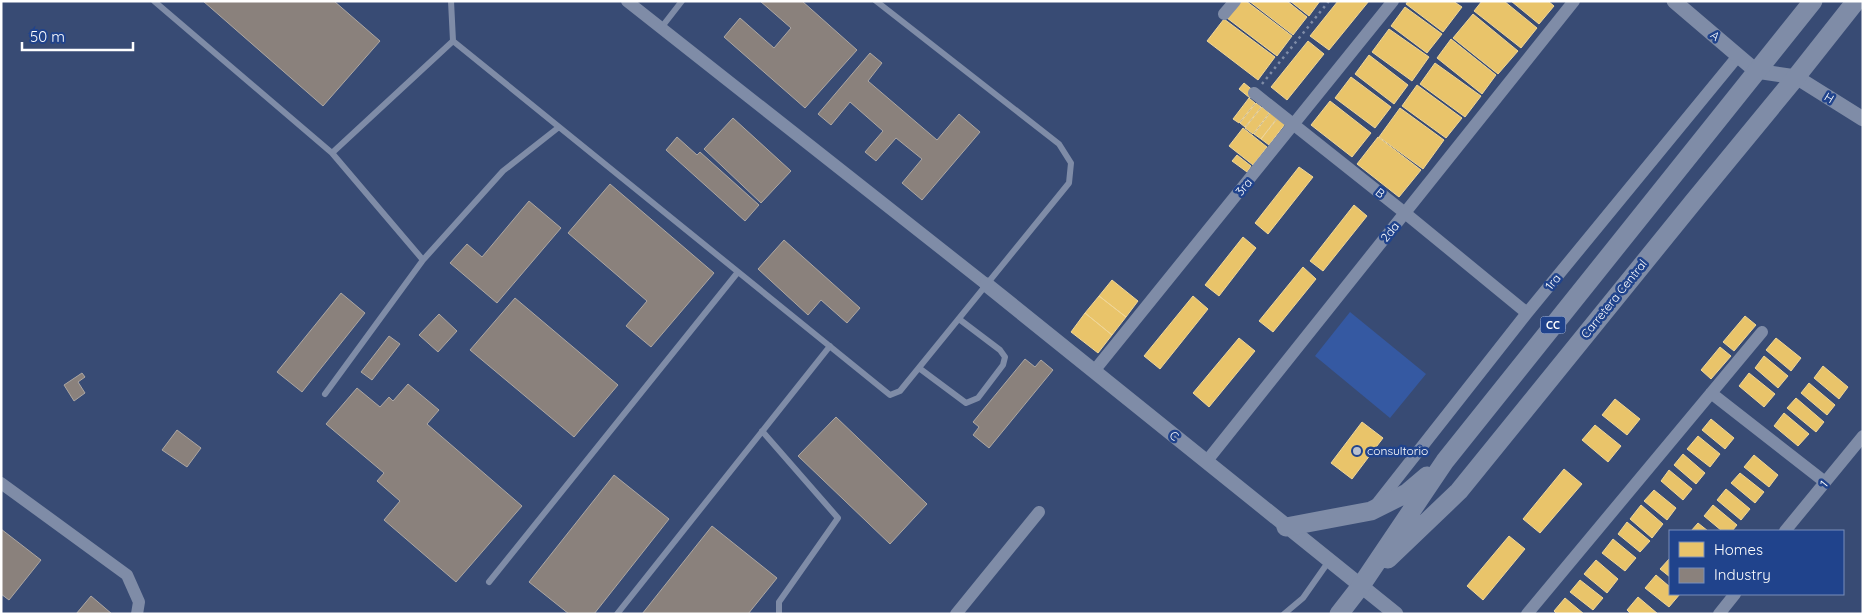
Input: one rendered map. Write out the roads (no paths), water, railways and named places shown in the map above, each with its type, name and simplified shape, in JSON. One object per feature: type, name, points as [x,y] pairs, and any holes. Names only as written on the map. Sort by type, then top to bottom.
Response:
[{"type":"main road","name":"Carretera Central","points":[[1339,614],[1360,587],[1445,460],[1813,1]]},
{"type":"main road","name":"Carretera Central","points":[[1360,587],[1459,490],[1856,1]]},
{"type":"main road","points":[[1286,527],[1371,511],[1407,492],[1445,460]]},
{"type":"street","points":[[627,1],[987,284]]},
{"type":"street","points":[[1224,14],[1235,1]]},
{"type":"street","name":"3ra","points":[[1094,371],[1295,125],[1393,1]]},
{"type":"street","name":"2da","points":[[1206,462],[1574,1]]},
{"type":"street","name":"A","points":[[1674,1],[1756,71]]},
{"type":"street","name":"1ra","points":[[1371,511],[1527,314],[1738,56]]},
{"type":"street","points":[[1756,71],[1796,77]]},
{"type":"street","name":"H","points":[[1796,77],[1863,119]]},
{"type":"street","name":"B","points":[[1254,93],[1405,213],[1527,314]]},
{"type":"street","name":"C","points":[[987,284],[1360,587],[1396,614]]},
{"type":"street","points":[[1528,614],[1762,332]]},
{"type":"street","points":[[1711,393],[1826,482]]},
{"type":"street","name":"1","points":[[1786,530],[1863,436]]},
{"type":"street","points":[[1,483],[127,575],[139,602],[137,614]]},
{"type":"street","points":[[956,614],[1039,512]]},
{"type":"street","points":[[1719,614],[1734,595]]},
{"type":"lane","points":[[154,1],[332,153],[423,260]]},
{"type":"lane","points":[[451,1],[453,41],[890,395],[900,391],[1069,183],[1071,164],[1059,144],[876,1]]},
{"type":"lane","points":[[661,28],[682,1]]},
{"type":"lane","points":[[332,153],[453,41]]},
{"type":"lane","points":[[325,394],[423,260],[503,171],[559,127]]},
{"type":"lane","points":[[489,582],[738,272]]},
{"type":"lane","points":[[919,368],[966,404],[978,398],[1003,365],[1005,357],[1000,350],[959,319]]},
{"type":"lane","points":[[617,614],[830,346]]},
{"type":"lane","points":[[762,431],[838,518],[779,602],[779,614]]},
{"type":"lane","points":[[1284,614],[1302,598],[1329,561]]},
{"type":"place","name":"consultorio","points":[[1357,451]]}]
